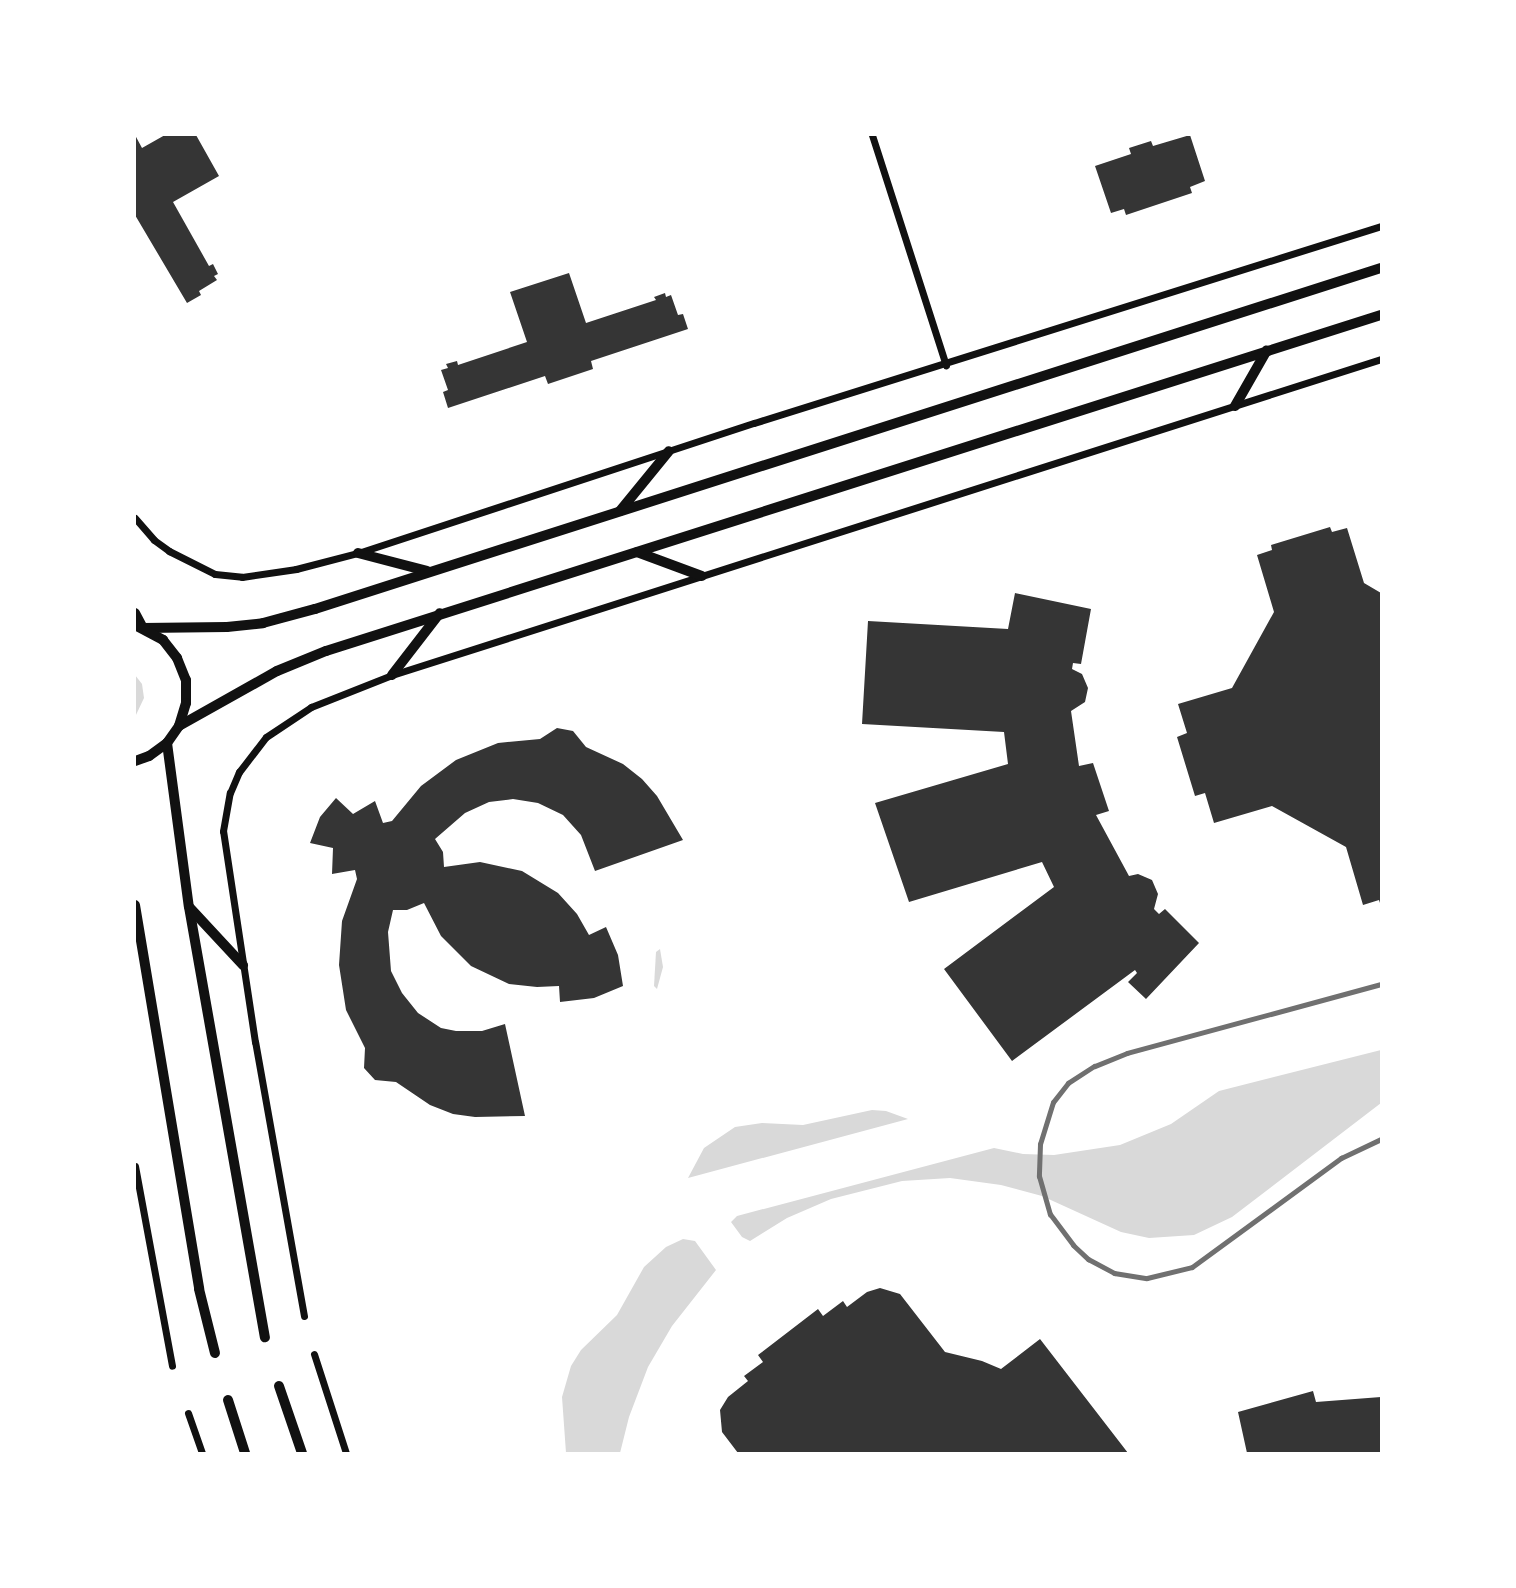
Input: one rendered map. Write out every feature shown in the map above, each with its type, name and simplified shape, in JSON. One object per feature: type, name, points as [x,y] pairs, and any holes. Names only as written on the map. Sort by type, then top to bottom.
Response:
[{"type":"main road","points":[[139,626],[196,629],[263,623],[315,609],[1381,268]]},
{"type":"main road","points":[[179,726],[299,661],[441,613],[1381,315]]},
{"type":"main road","points":[[1235,406],[1267,350]]},
{"type":"main road","points":[[620,511],[669,451]]},
{"type":"main road","points":[[637,552],[702,576]]},
{"type":"main road","points":[[358,553],[427,571]]},
{"type":"main road","points":[[135,613],[139,626],[163,640],[177,658],[186,680],[186,703],[179,726],[167,743],[149,756],[135,761]]},
{"type":"main road","points":[[392,675],[441,613]]},
{"type":"main road","points":[[167,743],[189,907],[265,1337]]},
{"type":"main road","points":[[135,905],[137,932],[199,1289],[215,1353]]},
{"type":"main road","points":[[189,907],[243,965]]},
{"type":"main road","points":[[279,1386],[302,1453]]},
{"type":"main road","points":[[228,1400],[245,1453]]},
{"type":"street","points":[[872,135],[946,365]]},
{"type":"street","points":[[135,517],[154,540],[200,569],[229,577],[296,569],[358,553],[669,451],[1381,226]]},
{"type":"street","points":[[304,1316],[243,965],[223,831],[230,793],[239,772],[266,737],[311,707],[392,675],[1381,359]]},
{"type":"street","points":[[135,1166],[172,1366]]},
{"type":"street","points":[[314,1354],[346,1453]]},
{"type":"street","points":[[188,1413],[202,1453]]},
{"type":"shaded area","points":[[135,675],[142,684],[144,698],[135,717]]},
{"type":"shaded area","points":[[660,949],[663,967],[657,989],[654,986],[656,952]]},
{"type":"shaded area","points":[[1381,1050],[1381,1103],[1232,1217],[1194,1235],[1149,1238],[1121,1232],[1042,1196],[1001,1185],[950,1178],[902,1181],[831,1199],[787,1218],[750,1241],[742,1237],[731,1222],[737,1216],[994,1148],[1023,1154],[1054,1155],[1120,1145],[1171,1124],[1219,1091]]},
{"type":"shaded area","points":[[872,1110],[886,1111],[908,1119],[688,1178],[704,1148],[735,1127],[762,1123],[803,1125]]},
{"type":"shaded area","points":[[683,1239],[695,1241],[716,1270],[672,1326],[648,1367],[629,1417],[620,1453],[566,1453],[562,1397],[571,1366],[581,1350],[617,1315],[644,1267],[666,1247]]},
{"type":"building","points":[[135,135],[142,148],[165,135],[196,135],[219,176],[173,202],[209,266],[213,264],[218,274],[214,276],[217,280],[199,291],[201,295],[187,303],[135,215]]},
{"type":"building","points":[[1190,135],[1205,181],[1190,187],[1192,193],[1126,215],[1124,209],[1111,213],[1095,166],[1131,154],[1129,148],[1151,141],[1153,146]]},
{"type":"building","points":[[569,273],[586,323],[656,300],[654,297],[665,293],[666,297],[671,295],[678,315],[683,314],[688,329],[591,361],[593,369],[548,384],[545,376],[448,408],[443,392],[448,390],[441,370],[448,368],[446,364],[457,361],[458,365],[527,342],[510,292]]},
{"type":"building","points":[[1330,527],[1332,532],[1347,528],[1364,583],[1381,593],[1381,906],[1379,900],[1363,905],[1346,847],[1272,806],[1214,823],[1205,793],[1195,796],[1177,737],[1187,733],[1178,704],[1232,688],[1274,612],[1257,555],[1272,550],[1271,545]]},
{"type":"building","points":[[1015,593],[1091,609],[1081,664],[1073,663],[1072,669],[1082,674],[1088,688],[1085,702],[1071,711],[1079,766],[1093,763],[1109,811],[1096,815],[1129,876],[1138,874],[1152,880],[1158,894],[1154,909],[1159,914],[1165,909],[1199,943],[1146,999],[1128,982],[1137,973],[1135,970],[1012,1061],[944,969],[1054,887],[1042,862],[909,902],[875,803],[1008,764],[1004,732],[862,724],[868,621],[1008,629]]},
{"type":"building","points":[[557,728],[573,731],[586,747],[623,764],[642,779],[657,796],[683,840],[595,871],[581,835],[563,815],[538,803],[513,799],[489,802],[465,813],[435,839],[443,852],[444,867],[480,862],[522,871],[558,893],[577,914],[589,935],[606,927],[618,955],[623,986],[594,998],[560,1002],[559,986],[509,984],[471,966],[441,936],[424,903],[407,910],[393,910],[388,932],[391,971],[402,993],[418,1013],[441,1028],[456,1031],[482,1031],[505,1024],[525,1116],[475,1117],[453,1114],[430,1105],[396,1082],[375,1080],[364,1068],[365,1048],[346,1010],[339,965],[342,921],[357,879],[355,870],[332,874],[333,848],[310,843],[320,817],[336,798],[353,814],[375,801],[383,823],[392,821],[421,786],[456,760],[498,743],[540,739]]},
{"type":"building","points":[[880,1288],[900,1294],[945,1352],[982,1361],[1001,1369],[1040,1339],[1128,1453],[738,1453],[722,1432],[720,1410],[728,1397],[748,1381],[744,1376],[763,1362],[758,1355],[818,1309],[823,1316],[843,1301],[847,1307],[867,1292]]},
{"type":"building","points":[[1313,1391],[1316,1402],[1381,1397],[1381,1453],[1247,1453],[1238,1412]]},
{"type":"railway","points":[[1381,984],[1127,1053],[1094,1066],[1068,1083],[1053,1102],[1040,1144],[1039,1176],[1050,1214],[1073,1245],[1088,1259],[1114,1273],[1147,1278],[1192,1267],[1341,1158],[1381,1139]]}]
